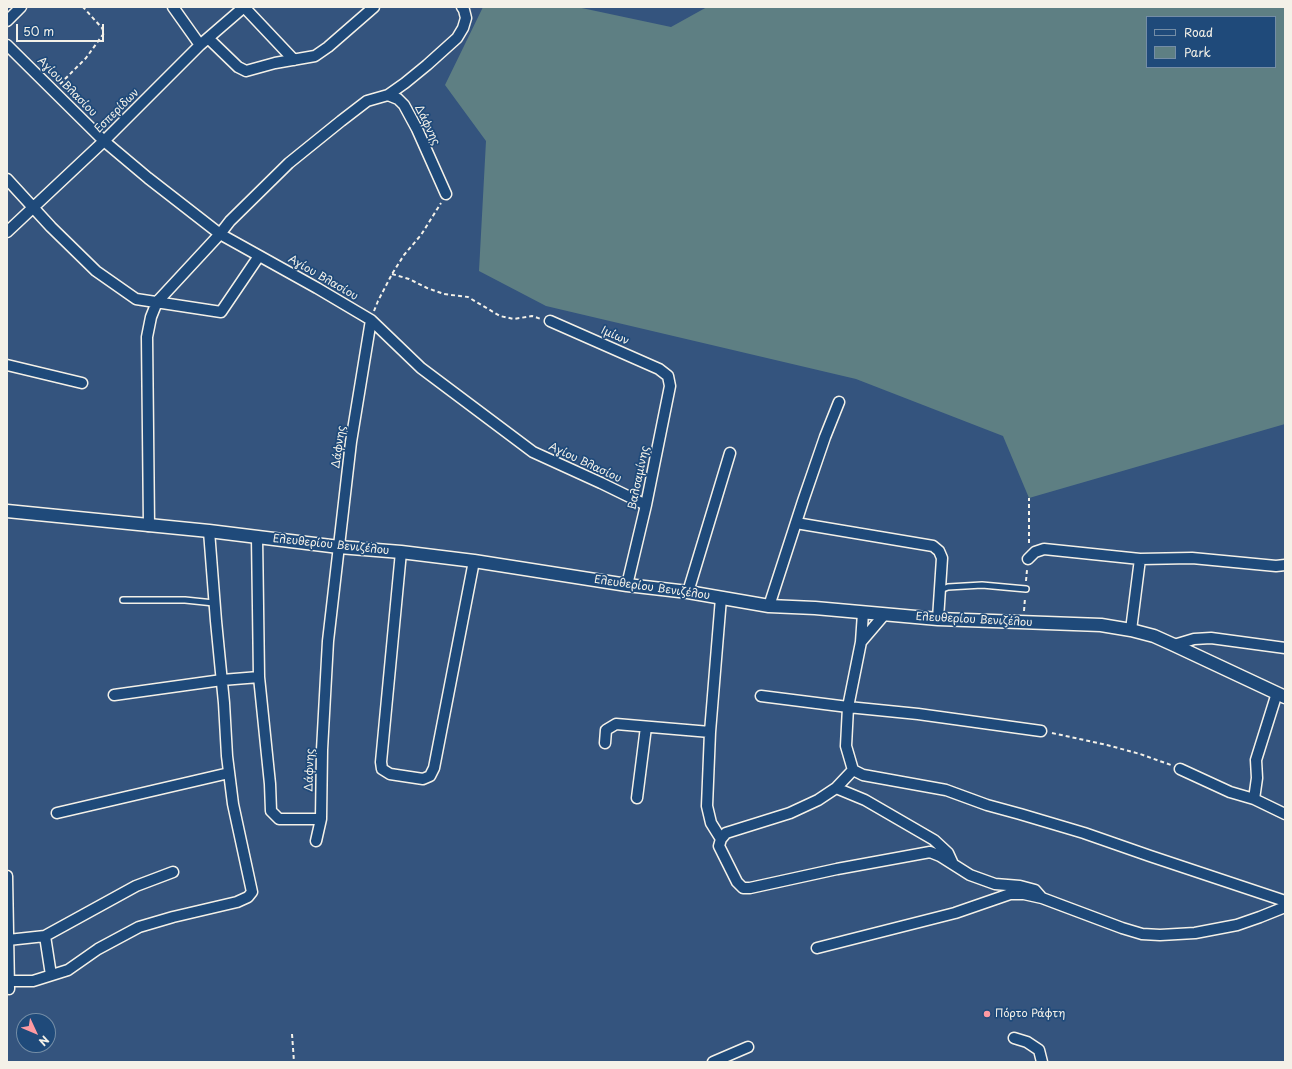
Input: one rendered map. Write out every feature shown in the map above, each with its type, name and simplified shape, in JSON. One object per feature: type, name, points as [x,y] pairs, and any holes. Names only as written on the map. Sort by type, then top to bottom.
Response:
[{"type":"street","points":[[7,21],[21,7]]},
{"type":"street","points":[[173,7],[204,42],[238,67],[246,71],[275,63],[315,56],[328,47],[374,7]]},
{"type":"street","points":[[244,7],[294,60]]},
{"type":"street","name":"Εσπερίδων","points":[[7,232],[104,141],[204,42],[244,7]]},
{"type":"street","points":[[149,526],[148,337],[151,316],[157,302],[220,234],[230,221],[290,163],[335,125],[367,101],[388,95],[405,84],[457,38],[463,28],[466,18],[462,7]]},
{"type":"street","name":"Αγίου Βλασίου","points":[[7,45],[104,141],[148,178],[220,234],[371,320],[421,368],[533,452],[646,505]]},
{"type":"street","name":"Δάφνης","points":[[388,95],[398,99],[404,105],[417,129],[446,194]]},
{"type":"street","points":[[7,178],[33,208],[96,271],[136,299],[221,312],[259,256]]},
{"type":"street","name":"Δάφνης","points":[[316,841],[321,819],[322,750],[328,641],[351,442],[371,320]]},
{"type":"street","name":"Ιμίων","points":[[550,321],[659,369],[668,376]]},
{"type":"street","points":[[7,365],[82,383]]},
{"type":"street","name":"Βαλσαμίνης","points":[[627,584],[646,505],[670,386],[668,376]]},
{"type":"street","points":[[769,606],[838,402]]},
{"type":"street","points":[[688,592],[730,453]]},
{"type":"street","name":"Ελευθερίου Βενιζέλου","points":[[7,511],[209,531],[339,547],[401,552],[474,561],[688,592],[769,606],[816,608],[938,619],[1101,625],[1131,630],[1154,636],[1281,695]]},
{"type":"street","points":[[796,523],[932,546],[939,551],[942,558],[938,619]]},
{"type":"street","points":[[7,876],[9,985],[33,981],[68,970],[98,949],[139,927],[173,917],[237,902],[248,897],[252,892],[233,804],[229,773],[209,531]]},
{"type":"street","points":[[257,537],[259,677],[272,811],[279,819],[321,819]]},
{"type":"street","points":[[1028,559],[1035,552],[1044,549],[1140,559],[1192,558],[1276,566],[1285,565]]},
{"type":"street","points":[[401,552],[381,762],[382,769],[390,774],[423,779],[430,776],[434,768],[474,561]]},
{"type":"street","points":[[1131,630],[1140,559]]},
{"type":"street","points":[[721,598],[710,732],[707,806],[711,823],[721,839]]},
{"type":"street","points":[[863,613],[861,642],[848,707],[846,746],[853,770],[879,779],[946,790],[987,805],[1084,833],[1285,901]]},
{"type":"street","points":[[861,642],[884,615]]},
{"type":"street","points":[[1174,645],[1194,639],[1211,638],[1285,648]]},
{"type":"street","points":[[114,695],[222,680],[259,677]]},
{"type":"street","points":[[1254,799],[1257,778],[1256,760],[1281,695]]},
{"type":"street","points":[[761,696],[918,714],[1041,731]]},
{"type":"street","points":[[604,743],[606,730],[616,724],[710,732]]},
{"type":"street","points":[[637,798],[646,727]]},
{"type":"street","points":[[1180,769],[1230,792],[1254,799],[1285,814]]},
{"type":"street","points":[[853,770],[836,788],[811,804],[790,813],[726,833],[721,839],[719,846],[737,882],[743,888],[750,888],[837,869],[930,852],[940,856],[970,875],[995,884],[1020,886],[1034,890],[1042,898]]},
{"type":"street","points":[[57,813],[229,773]]},
{"type":"street","points":[[836,788],[865,800],[934,840],[948,853],[953,864]]},
{"type":"street","points":[[8,940],[45,936],[136,886],[173,872]]},
{"type":"street","points":[[817,948],[955,913],[1010,894],[1024,894],[1042,898],[1122,928],[1142,934],[1160,935],[1195,933],[1237,925],[1260,918],[1285,907]]},
{"type":"street","points":[[45,936],[52,975]]},
{"type":"street","points":[[1014,1038],[1027,1042],[1039,1050],[1042,1062]]},
{"type":"street","points":[[713,1062],[748,1047]]},
{"type":"lane","points":[[940,590],[948,587],[982,585],[1026,589]]},
{"type":"lane","points":[[123,600],[184,600],[214,603]]},
{"type":"path","points":[[53,90],[86,58],[104,33],[102,28],[84,7]]},
{"type":"path","points":[[371,320],[378,301],[392,274],[404,255],[421,235],[446,194]]},
{"type":"path","points":[[392,274],[409,279],[444,294],[468,297],[500,316],[514,319],[532,316],[550,321]]},
{"type":"path","points":[[1041,731],[1107,744],[1140,754],[1180,769]]},
{"type":"path","points":[[292,1034],[294,1062]]},
{"type":"green space","points":[[483,7],[577,7],[671,27],[707,7],[1285,7],[1285,424],[1029,498],[1003,436],[856,379],[546,306],[479,271],[486,141],[445,85]]},
{"type":"place","name":"Πόρτο Ράφτη","points":[[987,1014]]}]
